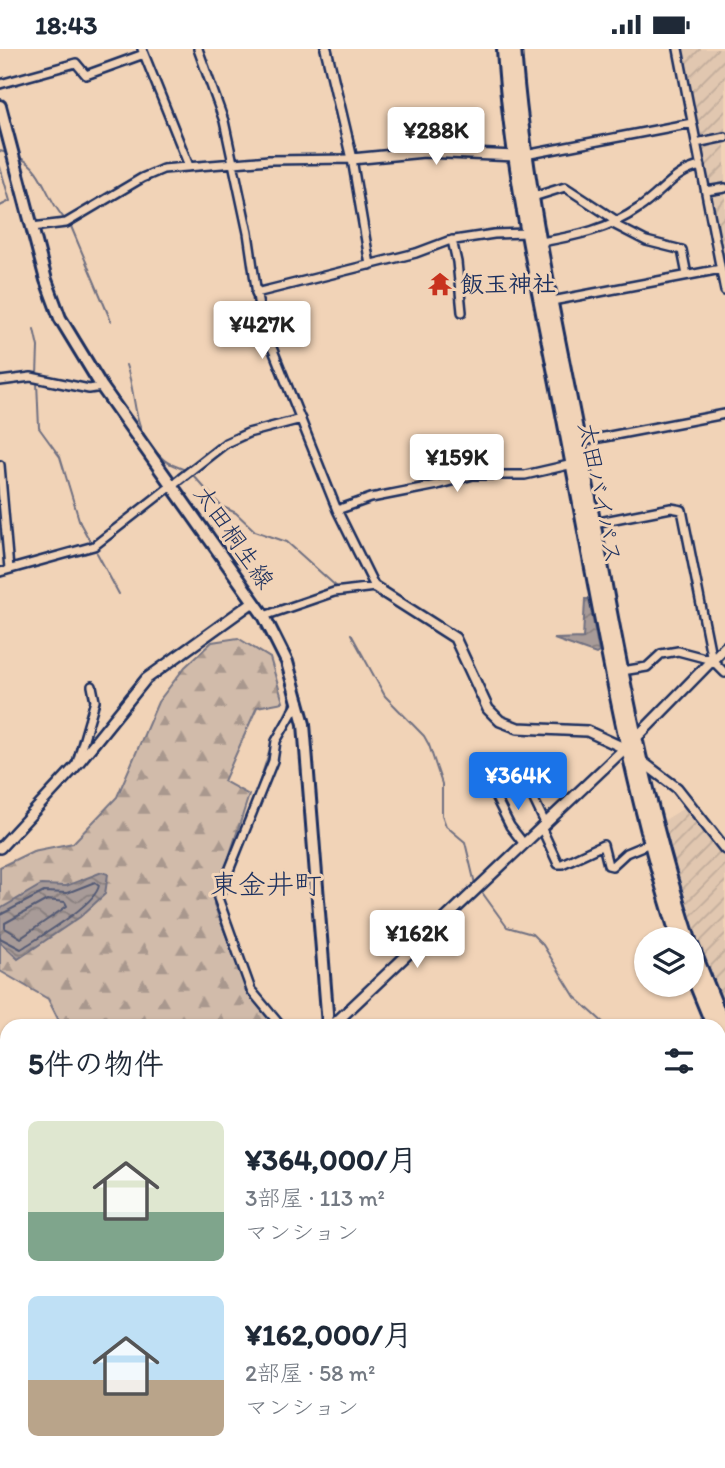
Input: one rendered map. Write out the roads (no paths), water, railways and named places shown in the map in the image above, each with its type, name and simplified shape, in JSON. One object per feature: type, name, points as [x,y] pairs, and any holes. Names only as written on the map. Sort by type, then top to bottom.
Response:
[{"type":"highway","name":"太田バイパス","points":[[504,49],[530,233],[573,464],[650,843],[676,927]]},
{"type":"highway","name":"太田バイパス","points":[[514,49],[521,156],[533,197],[622,671],[629,745],[640,759],[665,866],[686,927]]},
{"type":"highway","points":[[704,977],[721,1019]]},
{"type":"highway","points":[[702,997],[711,1019]]},
{"type":"main road","name":"太田桐生線","points":[[0,106],[32,227],[61,318],[102,387],[264,616],[287,662],[299,701],[308,769],[330,1019]]},
{"type":"street","points":[[198,49],[225,121],[256,293],[268,339],[337,510],[375,587],[454,638],[488,709],[500,721],[518,728],[587,731],[629,745]]},
{"type":"street","points":[[326,49],[352,159],[370,265]]},
{"type":"street","points":[[678,49],[725,291]]},
{"type":"street","points":[[0,84],[76,63],[86,75],[143,51],[189,166]]},
{"type":"street","points":[[32,227],[68,222],[155,171],[189,166],[352,159],[424,152],[521,156],[692,123]]},
{"type":"street","points":[[696,143],[725,137]]},
{"type":"street","points":[[541,242],[574,236],[615,223],[648,202],[683,170],[701,166]]},
{"type":"street","points":[[533,197],[565,187],[615,223],[646,241],[682,250],[687,275]]},
{"type":"street","points":[[706,191],[725,188]]},
{"type":"street","points":[[256,293],[370,265],[452,240],[494,234],[530,233]]},
{"type":"street","points":[[452,240],[462,312]]},
{"type":"street","points":[[552,301],[721,268]]},
{"type":"street","points":[[0,381],[36,377],[89,389],[102,387]]},
{"type":"street","points":[[578,442],[725,414]]},
{"type":"street","points":[[0,572],[94,546],[226,443],[248,433],[301,419]]},
{"type":"street","points":[[337,510],[371,498],[473,475],[525,475],[573,464]]},
{"type":"street","points":[[0,465],[9,569]]},
{"type":"street","points":[[594,523],[671,508],[682,510],[712,660],[725,673]]},
{"type":"street","points":[[264,616],[334,592],[375,587]]},
{"type":"street","points":[[0,848],[75,767],[153,672],[253,602]]},
{"type":"street","points":[[337,1019],[629,745],[725,647]]},
{"type":"street","points":[[622,671],[647,667],[668,652],[712,660]]},
{"type":"street","points":[[75,767],[77,753],[95,702],[92,686]]},
{"type":"street","points":[[275,1019],[251,990],[218,898],[273,761],[275,741],[299,701]]},
{"type":"street","points":[[640,759],[677,789],[725,849]]},
{"type":"street","points":[[528,787],[558,864],[562,865],[603,845],[608,865],[612,866],[626,853],[650,843]]},
{"type":"street","points":[[493,792],[510,826],[524,844]]},
{"type":"water","points":[[585,599],[589,599],[599,652],[596,654],[554,639],[583,638]]},
{"type":"water","points":[[102,872],[108,874],[105,894],[80,917],[18,959],[0,942],[0,909],[41,885],[66,886]]},
{"type":"waterway","points":[[0,151],[7,153]]},
{"type":"waterway","points":[[20,158],[40,177],[54,205],[66,220]]},
{"type":"waterway","points":[[0,167],[10,201],[0,206]]},
{"type":"waterway","points":[[70,224],[111,321]]},
{"type":"waterway","points":[[34,329],[38,347],[37,376]]},
{"type":"waterway","points":[[126,365],[145,436],[165,461],[187,471]]},
{"type":"waterway","points":[[37,382],[39,428],[60,457],[80,523],[91,543]]},
{"type":"waterway","points":[[192,474],[221,506],[236,513],[255,531],[287,542],[338,588]]},
{"type":"waterway","points":[[97,553],[119,594]]},
{"type":"waterway","points":[[261,628],[281,661],[286,676]]},
{"type":"waterway","points":[[351,634],[385,696],[424,736],[429,745],[442,784],[442,815],[446,826],[465,842],[475,884]]},
{"type":"waterway","points":[[274,738],[291,702],[290,692]]},
{"type":"waterway","points":[[254,798],[271,747]]},
{"type":"waterway","points":[[246,820],[214,904],[248,992],[270,1019]]},
{"type":"waterway","points":[[481,891],[507,927],[532,934],[543,945],[575,997],[599,1019]]},
{"type":"place","name":"飯玉神社","points":[[440,284]]},
{"type":"district","name":"東金井町","points":[[266,884]]}]
